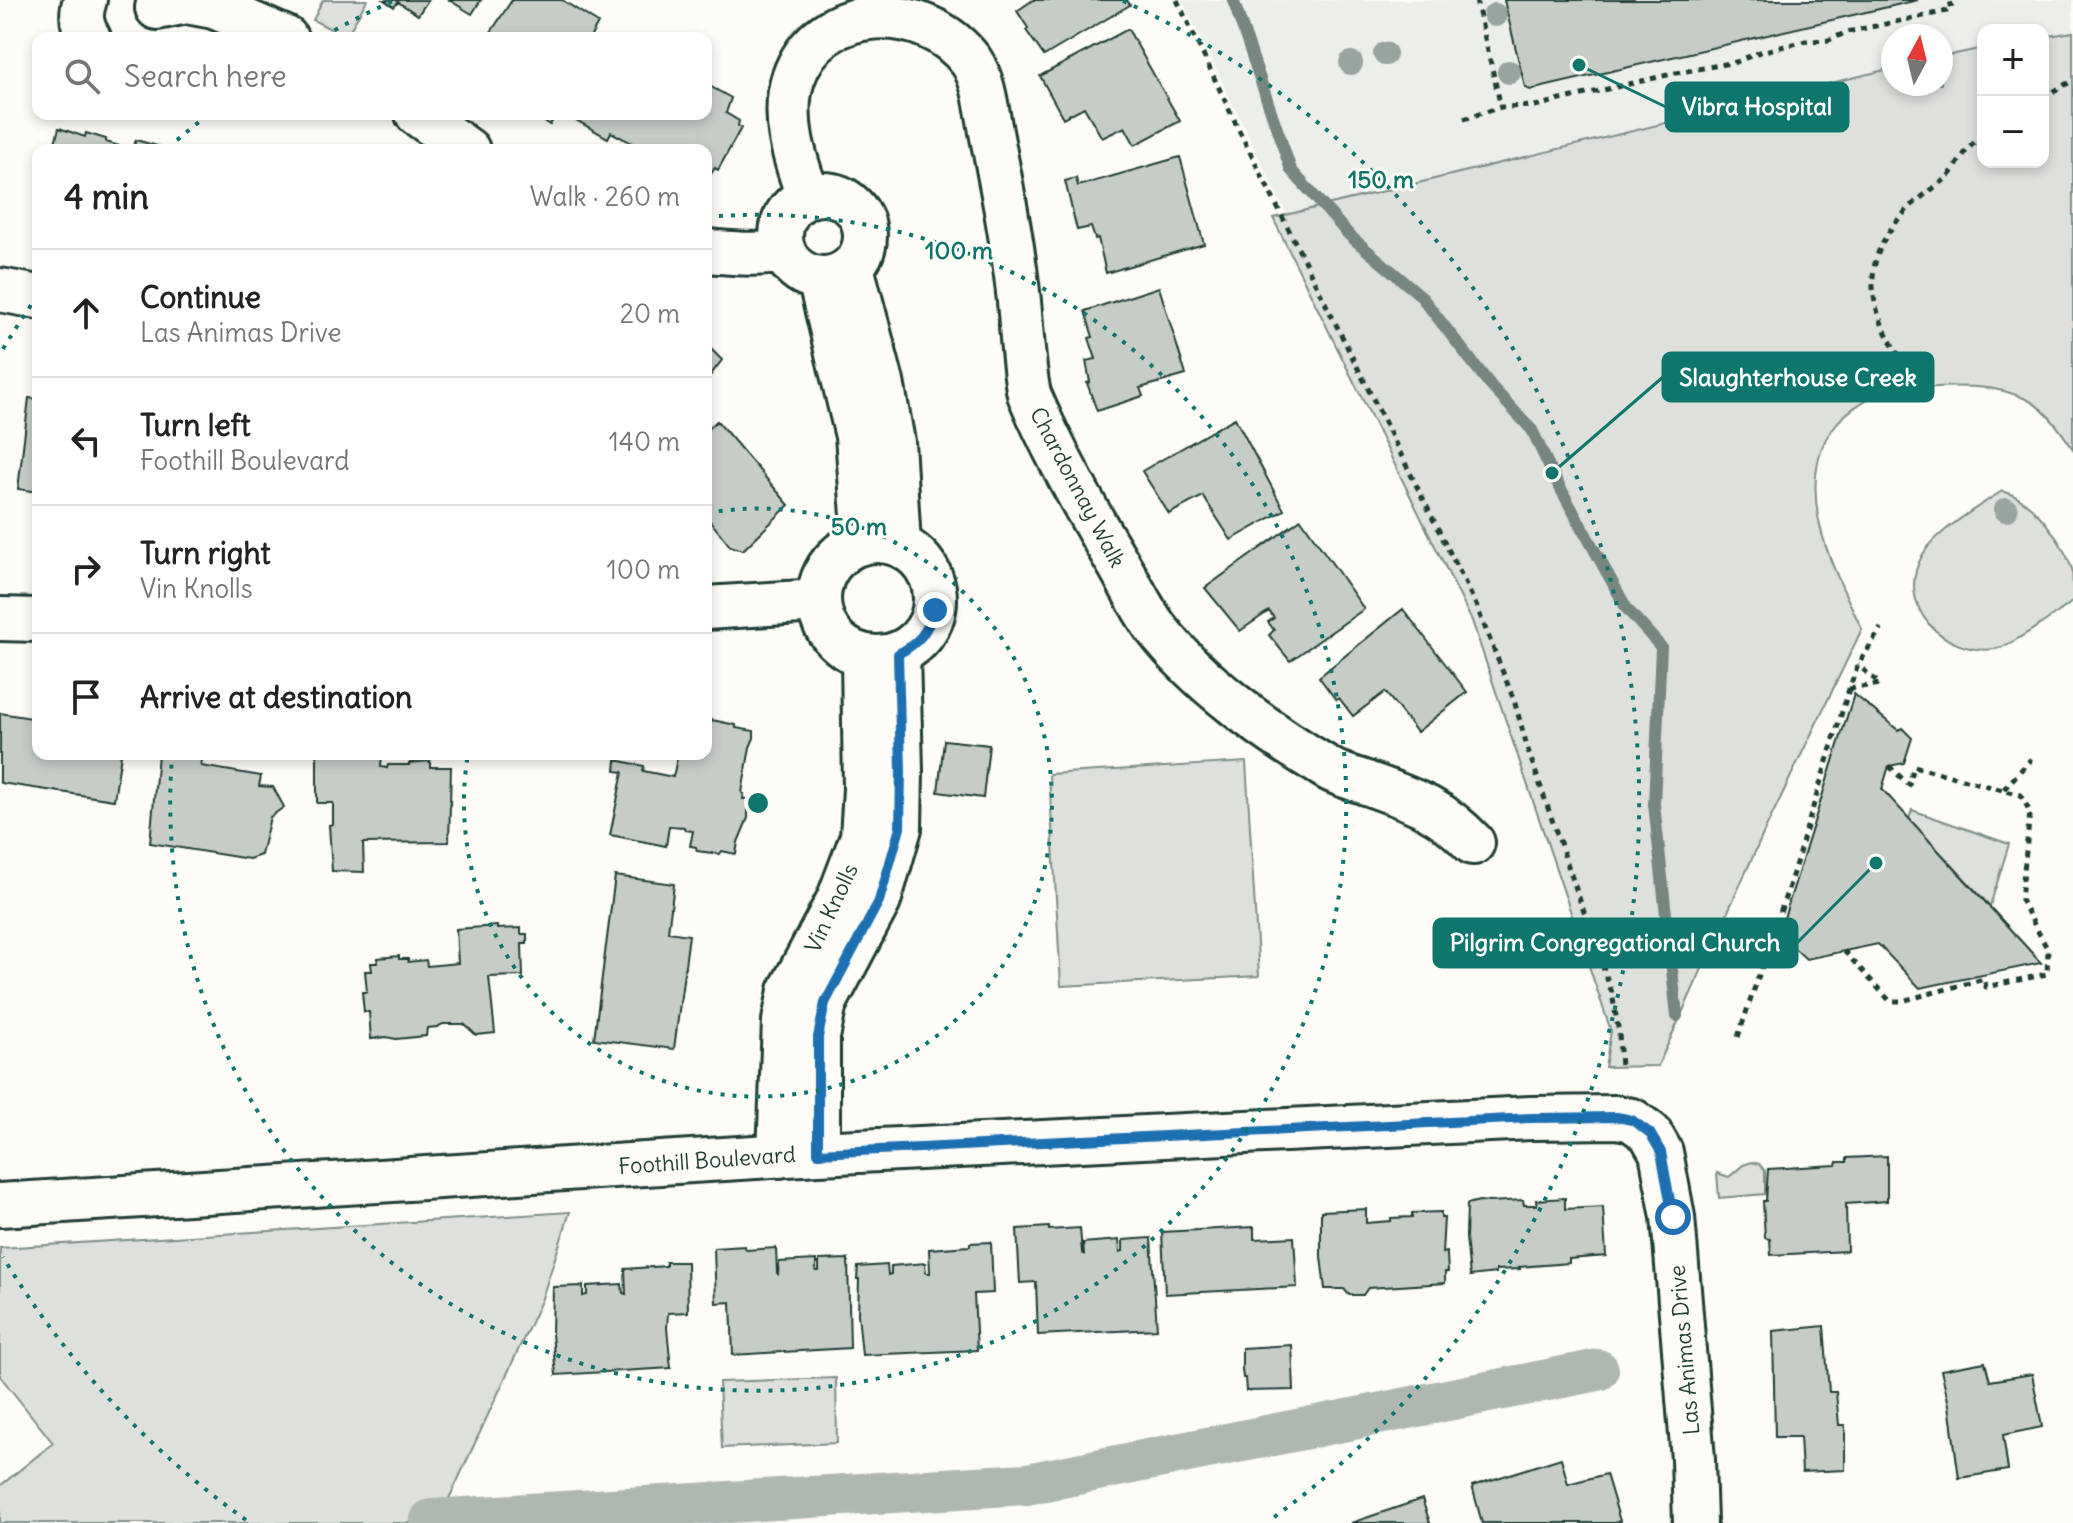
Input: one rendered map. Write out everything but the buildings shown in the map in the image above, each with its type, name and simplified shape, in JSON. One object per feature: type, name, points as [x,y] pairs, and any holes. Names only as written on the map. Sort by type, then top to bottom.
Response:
[{"type":"street","points":[[85,0],[81,15],[86,32]]},
{"type":"street","points":[[154,15],[187,2],[214,7],[272,32]]},
{"type":"street","name":"Chardonnay Walk","points":[[808,196],[796,162],[789,114],[793,78],[810,46],[844,21],[855,16],[881,13],[929,23],[951,38],[973,63],[984,99],[1009,226],[1019,296],[1024,373],[1029,394],[1086,510],[1156,628],[1228,700],[1283,739],[1333,771],[1422,803],[1462,831],[1473,843]]},
{"type":"street","points":[[426,120],[460,144]]},
{"type":"street","points":[[808,196],[837,196],[850,203],[860,214],[865,228],[861,256],[836,272],[808,275],[789,261],[784,251],[781,238],[788,213],[808,196]]},
{"type":"street","points":[[712,252],[740,255],[784,251]]},
{"type":"street","points":[[836,272],[882,382],[893,442],[882,543]]},
{"type":"street","points":[[0,290],[32,296]]},
{"type":"street","points":[[882,543],[916,556],[928,571],[935,590],[935,610],[928,629],[915,644],[881,655],[845,649],[831,636],[821,620],[819,585],[836,557],[849,547],[882,543]]},
{"type":"street","points":[[712,608],[818,601]]},
{"type":"street","points":[[0,619],[32,620]]},
{"type":"street","name":"Vin Knolls","points":[[798,1154],[784,1021],[790,991],[838,900],[862,837],[881,655]]},
{"type":"street","name":"Foothill Boulevard","points":[[0,1205],[798,1154],[1563,1117],[1617,1117],[1632,1120],[1650,1133]]},
{"type":"street","name":"Las Animas Drive","points":[[1650,1133],[1661,1152],[1673,1217],[1693,1459],[1695,1523]]},
{"type":"path","points":[[1177,0],[1245,144],[1476,605],[1514,700],[1529,753],[1612,993],[1621,1069]]},
{"type":"path","points":[[1476,0],[1501,107]]},
{"type":"path","points":[[1464,119],[1501,107],[1535,106],[1736,62],[1760,52],[1806,41],[1829,40],[1847,32],[1952,10],[1950,0]]},
{"type":"path","points":[[2046,96],[2073,83]]},
{"type":"path","points":[[1920,386],[1902,362],[1879,317],[1872,287],[1876,253],[1903,213],[1946,178],[1970,144],[1977,140]]},
{"type":"path","points":[[1738,1037],[1789,886],[1849,689],[1858,665],[1881,628]]},
{"type":"path","points":[[1849,689],[1880,684],[1858,665]]},
{"type":"path","points":[[2004,789],[2031,759]]},
{"type":"path","points":[[1844,951],[1890,1001],[1902,1001],[1984,979],[1986,987],[2047,974],[2048,950],[2021,900],[2030,812],[2021,795],[1914,766],[1909,785],[1889,766]]},
{"type":"shaded area","points":[[323,0],[367,0],[349,32],[336,32],[313,20]]},
{"type":"shaded area","points":[[1182,0],[2073,0],[2073,32],[2049,36],[2049,24],[1977,24],[1977,49],[1953,54],[1953,24],[1881,24],[1881,71],[1287,215]]},
{"type":"shaded area","points":[[2073,32],[2073,449],[2035,404],[2002,391],[1975,387],[1889,390],[1856,406],[1830,432],[1820,454],[1816,477],[1819,522],[1833,566],[1862,629],[1764,832],[1658,1066],[1605,1067],[1611,1031],[1472,621],[1273,218],[1881,71],[1881,96],[1953,96],[1953,54],[1977,49],[1977,168],[2049,168],[2049,36]]},
{"type":"shaded area","points":[[2002,491],[2025,502],[2054,534],[2072,569],[2073,601],[2002,647],[1976,649],[1959,645],[1929,624],[1920,610],[1915,593],[1915,575],[1922,556],[1936,538]]},
{"type":"shaded area","points":[[1246,762],[1259,976],[1061,986],[1049,774]]},
{"type":"shaded area","points":[[1912,810],[2009,844],[1990,906],[1909,819]]},
{"type":"shaded area","points":[[1752,1162],[1765,1171],[1765,1194],[1719,1198],[1717,1173],[1729,1177],[1743,1165]]},
{"type":"shaded area","points":[[570,1212],[541,1301],[448,1501],[432,1523],[0,1523],[0,1486],[53,1443],[0,1376],[0,1248]]},
{"type":"shaded area","points":[[836,1378],[837,1443],[722,1448],[719,1382]]},
{"type":"waterway","points":[[1233,0],[1291,170],[1349,235],[1420,295],[1491,386],[1532,430],[1552,473],[1627,609],[1661,647],[1654,804],[1677,1016]]},
{"type":"waterway","points":[[431,1520],[1027,1484],[1598,1370]]},
{"type":"place","name":"Vibra Hospital","points":[[1579,65]]},
{"type":"place","name":"Slaughterhouse Creek","points":[[1552,473]]},
{"type":"place","name":"Pilgrim Congregational Church","points":[[1876,863]]},
{"type":"route","points":[[935,610],[928,629],[915,644],[898,654],[900,828],[879,901],[825,1003],[818,1037],[818,1153],[1531,1118],[1617,1117],[1632,1120],[1650,1133],[1661,1152],[1673,1217]]}]
